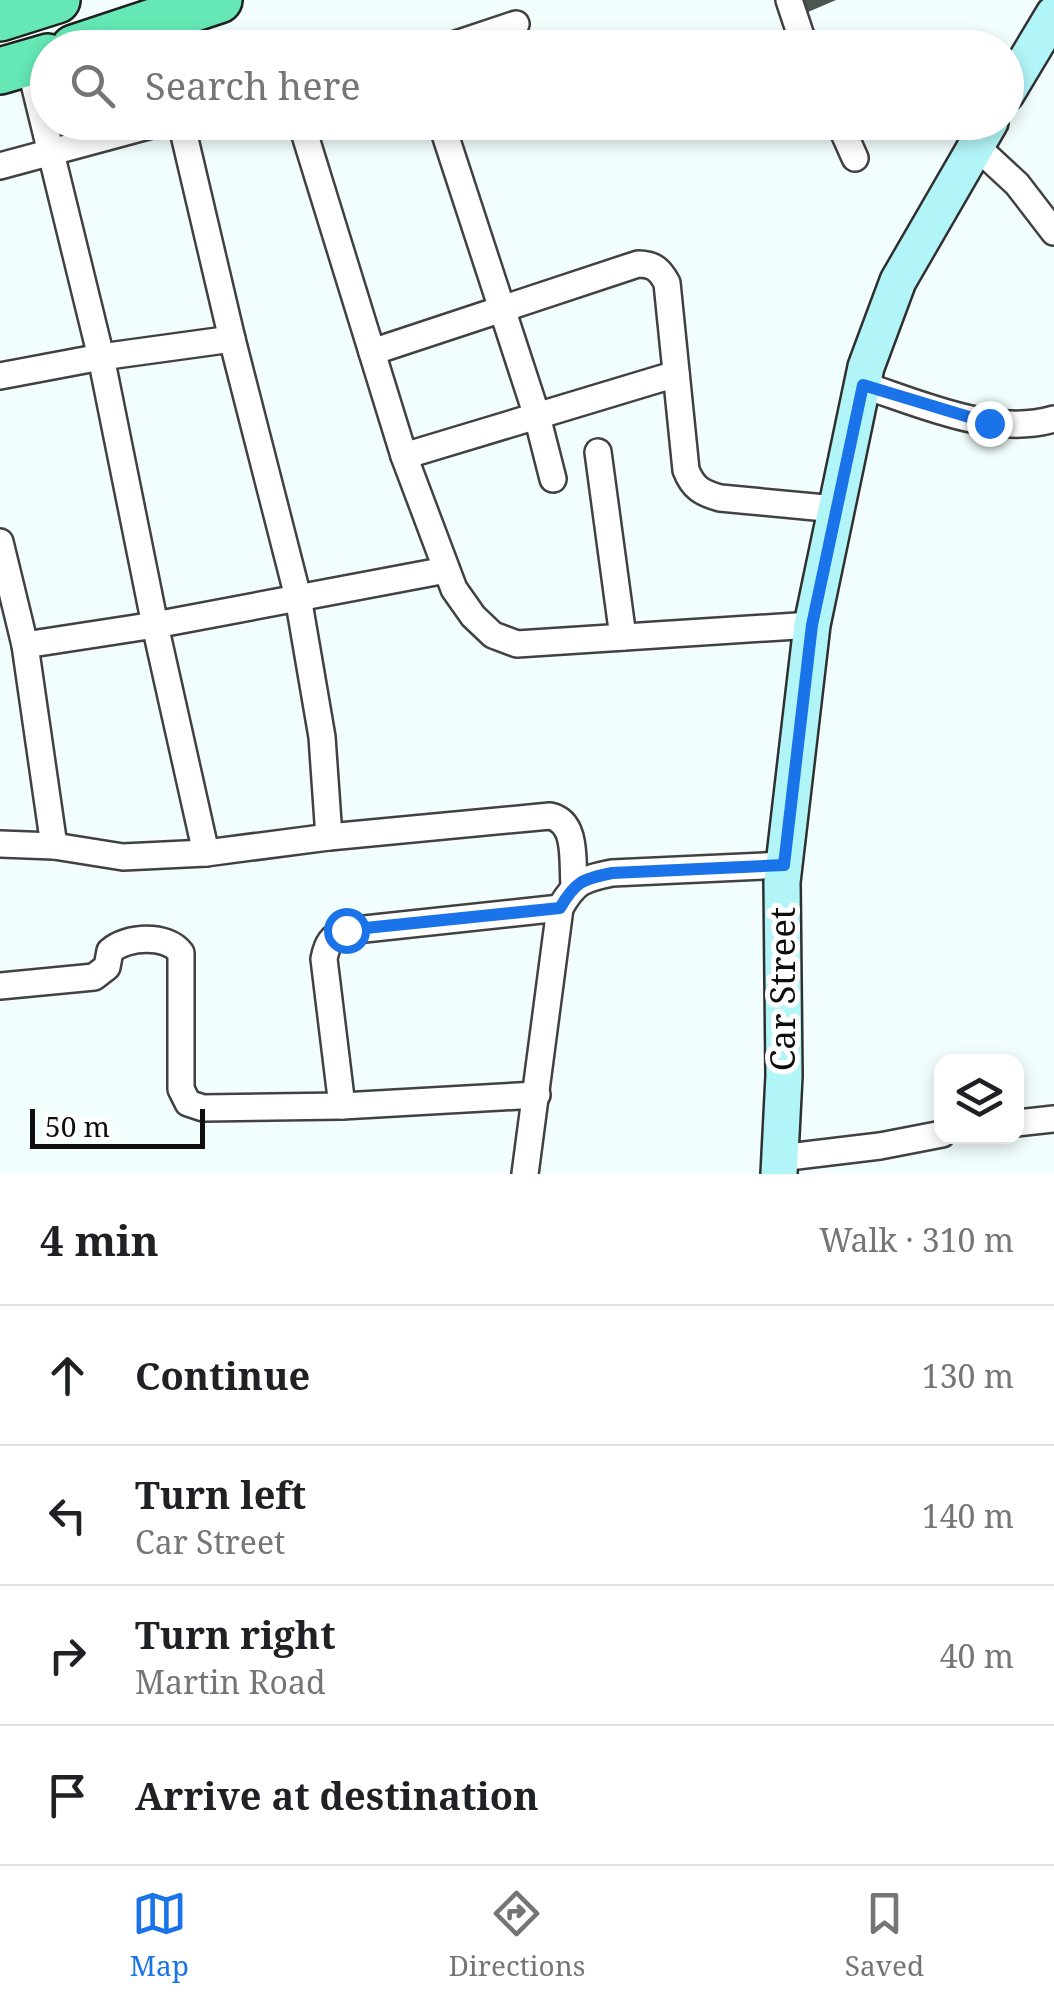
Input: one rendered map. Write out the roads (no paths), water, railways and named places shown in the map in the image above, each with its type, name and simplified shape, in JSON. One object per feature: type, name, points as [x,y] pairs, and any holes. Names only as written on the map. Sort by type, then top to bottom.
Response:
[{"type":"highway","points":[[0,18],[57,0]]},
{"type":"highway","points":[[128,30],[219,0]]},
{"type":"street","points":[[789,0],[799,30]]},
{"type":"street","points":[[1024,64],[1054,14]]},
{"type":"street","points":[[498,30],[516,24]]},
{"type":"street","points":[[47,140],[100,357],[206,853]]},
{"type":"street","points":[[0,166],[98,140]]},
{"type":"street","points":[[186,140],[298,597],[322,738],[328,837]]},
{"type":"street","points":[[307,140],[404,456],[446,570],[473,616],[493,636],[516,644],[812,625]]},
{"type":"street","points":[[448,140],[553,480]]},
{"type":"street","points":[[847,140],[855,158]]},
{"type":"street","name":"Car Street","points":[[779,1166],[784,1076],[784,865],[812,625],[863,385],[898,280],[981,140]]},
{"type":"street","points":[[987,140],[1054,232]]},
{"type":"street","points":[[372,352],[638,264],[648,264],[660,271],[667,284],[686,470],[691,482],[702,493],[720,498],[836,510]]},
{"type":"street","points":[[0,376],[100,357],[232,339]]},
{"type":"street","points":[[404,456],[676,374]]},
{"type":"street","points":[[863,385],[989,423],[1054,419]]},
{"type":"street","points":[[598,452],[623,638]]},
{"type":"street","points":[[0,542],[25,645],[54,846]]},
{"type":"street","points":[[25,645],[446,570]]},
{"type":"street","points":[[0,844],[54,846],[123,858],[206,853],[550,816],[560,818],[568,827],[574,885]]},
{"type":"street","points":[[525,1174],[560,908],[574,885],[612,873],[784,865]]},
{"type":"street","points":[[342,1106],[324,958],[334,936],[346,930],[560,908]]},
{"type":"street","points":[[0,986],[94,978],[103,973],[110,951],[116,946],[164,940],[175,945],[181,953],[182,1089],[188,1103],[203,1108],[342,1106],[537,1095]]},
{"type":"street","points":[[1024,1123],[1054,1120]]},
{"type":"street","points":[[779,1166],[934,1136]]}]
